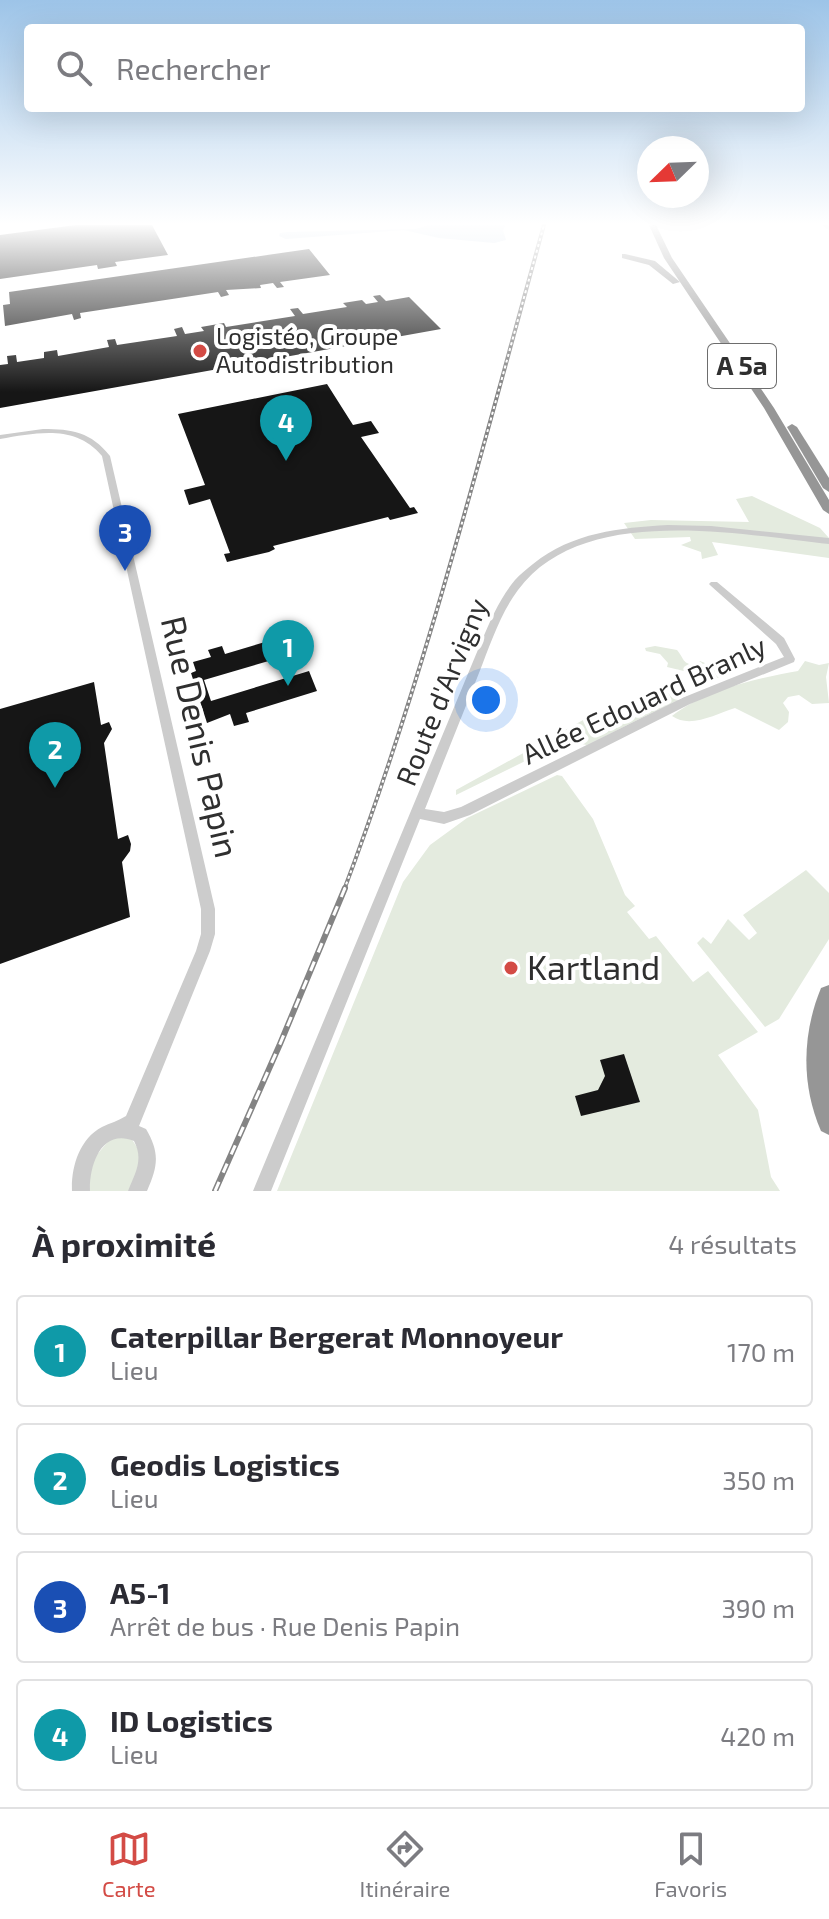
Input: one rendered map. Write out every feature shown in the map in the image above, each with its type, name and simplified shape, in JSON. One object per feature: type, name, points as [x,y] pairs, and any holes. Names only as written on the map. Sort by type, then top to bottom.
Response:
[{"type":"highway","points":[[675,281],[755,394],[769,408]]},
{"type":"highway","name":"A 5a","points":[[682,281],[769,408],[829,510]]},
{"type":"highway","name":"A 5a","points":[[692,281],[779,406],[829,488]]},
{"type":"highway","points":[[829,996],[819,1024],[816,1054],[822,1100],[829,1123]]},
{"type":"street","name":"Rue Denis Papin","points":[[0,437],[39,431],[67,433],[88,439],[106,456],[208,909],[208,934],[203,951],[132,1122],[122,1129],[111,1131],[92,1145],[81,1169],[81,1191]]},
{"type":"street","name":"Route d'Arvigny","points":[[262,1191],[502,604],[523,577],[544,560],[588,539],[643,529],[686,528],[827,541]]},
{"type":"street","name":"Allée Edouard Branly","points":[[418,813],[444,818],[465,811],[562,769],[686,701],[790,659],[780,641],[714,584]]},
{"type":"street","points":[[122,1129],[140,1135],[149,1155],[144,1180],[137,1191]]},
{"type":"shaded area","points":[[752,496],[820,528],[829,538],[829,558],[712,542],[718,555],[702,559],[701,552],[681,545],[691,541],[690,537],[635,539],[624,523],[651,520],[749,522],[736,499]]},
{"type":"shaded area","points":[[655,646],[677,650],[688,663],[695,665],[700,661],[722,670],[727,676],[699,681],[688,672],[667,667],[668,663],[660,654],[646,651],[645,648]]},
{"type":"shaded area","points":[[805,661],[819,665],[829,663],[826,677],[829,703],[812,704],[799,695],[788,697],[783,703],[789,712],[788,722],[779,730],[735,708],[695,721],[679,720],[672,716],[716,692],[749,681],[798,671]]},
{"type":"shaded area","points":[[663,689],[678,700],[587,745],[566,741],[456,795],[456,790],[585,719],[646,700]]},
{"type":"shaded area","name":"Kartland","points":[[557,775],[562,776],[593,819],[625,895],[635,906],[627,912],[649,939],[656,936],[693,982],[708,971],[758,1032],[718,1055],[758,1110],[771,1177],[780,1191],[277,1191],[403,882],[430,845],[467,818]]},
{"type":"shaded area","points":[[806,870],[829,893],[829,939],[779,1019],[765,1027],[697,943],[703,937],[711,944],[728,919],[749,940],[757,933],[743,915]]},
{"type":"shaded area","points":[[111,1138],[131,1138],[142,1155],[132,1187],[128,1191],[90,1191],[89,1164]]},
{"type":"building","points":[[89,281],[290,281],[280,282],[284,287],[277,288],[273,283],[260,285],[261,288],[226,290],[229,295],[221,297],[218,292],[80,313],[81,318],[74,320],[72,314],[5,326],[3,305],[10,304],[9,292]]},
{"type":"building","name":"Logistéo, Groupe Autodistribution","points":[[380,295],[386,301],[409,297],[441,329],[0,408],[0,365],[8,364],[7,356],[16,355],[17,362],[44,358],[44,352],[57,350],[58,356],[109,347],[107,340],[115,339],[117,345],[177,336],[174,329],[182,327],[185,334],[204,331],[201,327],[224,323],[226,327],[295,316],[290,309],[298,308],[303,314],[347,307],[343,303],[362,300],[366,304],[378,302],[373,296]]},
{"type":"building","points":[[327,384],[353,425],[371,421],[379,433],[361,437],[410,508],[414,507],[418,513],[390,520],[388,517],[273,546],[275,549],[269,552],[227,562],[224,554],[230,553],[210,499],[189,505],[184,490],[205,485],[178,414]]},
{"type":"building","points":[[265,642],[272,660],[204,680],[211,701],[309,671],[317,691],[246,713],[249,722],[234,726],[230,714],[207,723],[191,673],[196,671],[193,662],[211,657],[208,650],[222,646],[225,654]]},
{"type":"building","points":[[94,682],[101,725],[109,722],[112,729],[104,743],[118,839],[128,835],[131,844],[122,862],[130,917],[0,964],[0,709]]},
{"type":"building","name":"Kartland","points":[[624,1054],[640,1102],[581,1116],[575,1096],[598,1090],[605,1076],[600,1060]]},
{"type":"railway","points":[[344,890],[427,643],[529,281]]},
{"type":"railway","points":[[215,1191],[345,888]]},
{"type":"place","name":"Logistéo, Groupe Autodistribution","points":[[200,351]]},
{"type":"place","name":"ID Logistics","points":[[286,461]]},
{"type":"place","name":"A5-1","points":[[125,571]]},
{"type":"place","name":"Caterpillar Bergerat Monnoyeur","points":[[288,686]]},
{"type":"place","name":"Geodis Logistics","points":[[55,788]]},
{"type":"place","name":"Kartland","points":[[511,968]]}]
